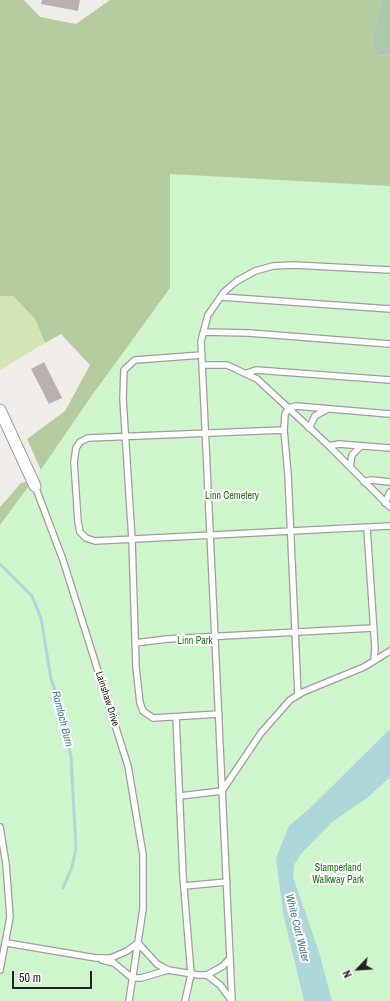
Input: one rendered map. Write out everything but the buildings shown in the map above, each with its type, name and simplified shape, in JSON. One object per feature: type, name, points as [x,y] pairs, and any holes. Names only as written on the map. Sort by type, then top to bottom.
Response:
[{"type":"street","name":"Lainshaw Drive","points":[[0,410],[35,486]]},
{"type":"lane","points":[[232,1001],[201,341],[208,315],[220,297],[237,281],[255,271],[273,266],[294,265],[390,270]]},
{"type":"lane","points":[[220,297],[390,309]]},
{"type":"lane","points":[[204,332],[234,332],[390,344]]},
{"type":"lane","points":[[202,355],[135,360],[124,370],[123,379],[132,540],[135,643],[138,691],[143,711],[153,718],[219,714]]},
{"type":"lane","points":[[202,365],[227,365],[257,378],[329,446],[388,505]]},
{"type":"lane","points":[[247,373],[256,370],[390,380]]},
{"type":"lane","points":[[298,695],[289,531],[288,474],[284,430],[285,414],[289,408],[296,406],[390,414]]},
{"type":"lane","points":[[310,428],[315,416],[327,409]]},
{"type":"lane","points":[[284,430],[88,438],[80,442],[76,448],[74,462],[80,532],[86,538],[95,541],[390,526]]},
{"type":"lane","points":[[329,446],[333,444],[390,448]]},
{"type":"lane","points":[[350,467],[352,455],[360,447]]},
{"type":"lane","points":[[364,482],[371,480],[390,482]]},
{"type":"lane","name":"Lainshaw Drive","points":[[35,486],[63,560],[128,766],[143,855],[143,910],[129,1001]]},
{"type":"lane","points":[[388,505],[390,492]]},
{"type":"lane","points":[[367,528],[374,661]]},
{"type":"lane","points":[[135,643],[373,628]]},
{"type":"lane","points":[[180,796],[222,791],[229,783],[260,733],[290,700],[374,661],[390,651]]},
{"type":"lane","points":[[176,717],[184,886],[191,974],[185,1001]]},
{"type":"lane","points":[[0,828],[10,917],[7,943],[0,970]]},
{"type":"lane","points":[[184,886],[227,882]]},
{"type":"lane","points":[[7,943],[96,958],[114,963],[132,978],[141,978],[168,970]]},
{"type":"lane","points":[[96,958],[111,958],[127,951],[138,943],[157,964],[168,970],[207,975],[223,966],[230,958]]},
{"type":"lane","points":[[207,975],[220,985],[232,1001]]},
{"type":"green space","points":[[0,0],[24,0],[40,17],[76,24],[110,0],[381,0],[371,42],[379,56],[390,54],[390,249],[0,746],[0,507],[21,483],[44,477],[27,439],[65,411],[90,365],[61,334],[45,343],[35,319],[13,296],[0,296]]},
{"type":"green space","points":[[381,0],[390,0],[390,54],[379,56],[371,42]]},
{"type":"green space","name":"Linn Park","points":[[170,174],[390,186],[390,1001],[0,1001],[0,525],[170,288]]},
{"type":"green space","points":[[0,296],[13,296],[35,319],[45,343],[0,370]]},
{"type":"water","name":"White Cart Water","points":[[390,729],[390,777],[367,798],[332,822],[301,854],[294,865],[293,877],[319,952],[332,1001],[304,1001],[283,913],[276,858],[289,826],[309,809]]},
{"type":"waterway","name":"Ramloch Burn","points":[[0,564],[32,596],[41,618],[51,679],[60,704],[71,757],[76,849],[72,867],[63,888]]},
{"type":"park label","name":"Linn Cemetery","points":[[232,496]]},
{"type":"park label","name":"Stamperland Walkway Park","points":[[338,874]]}]
